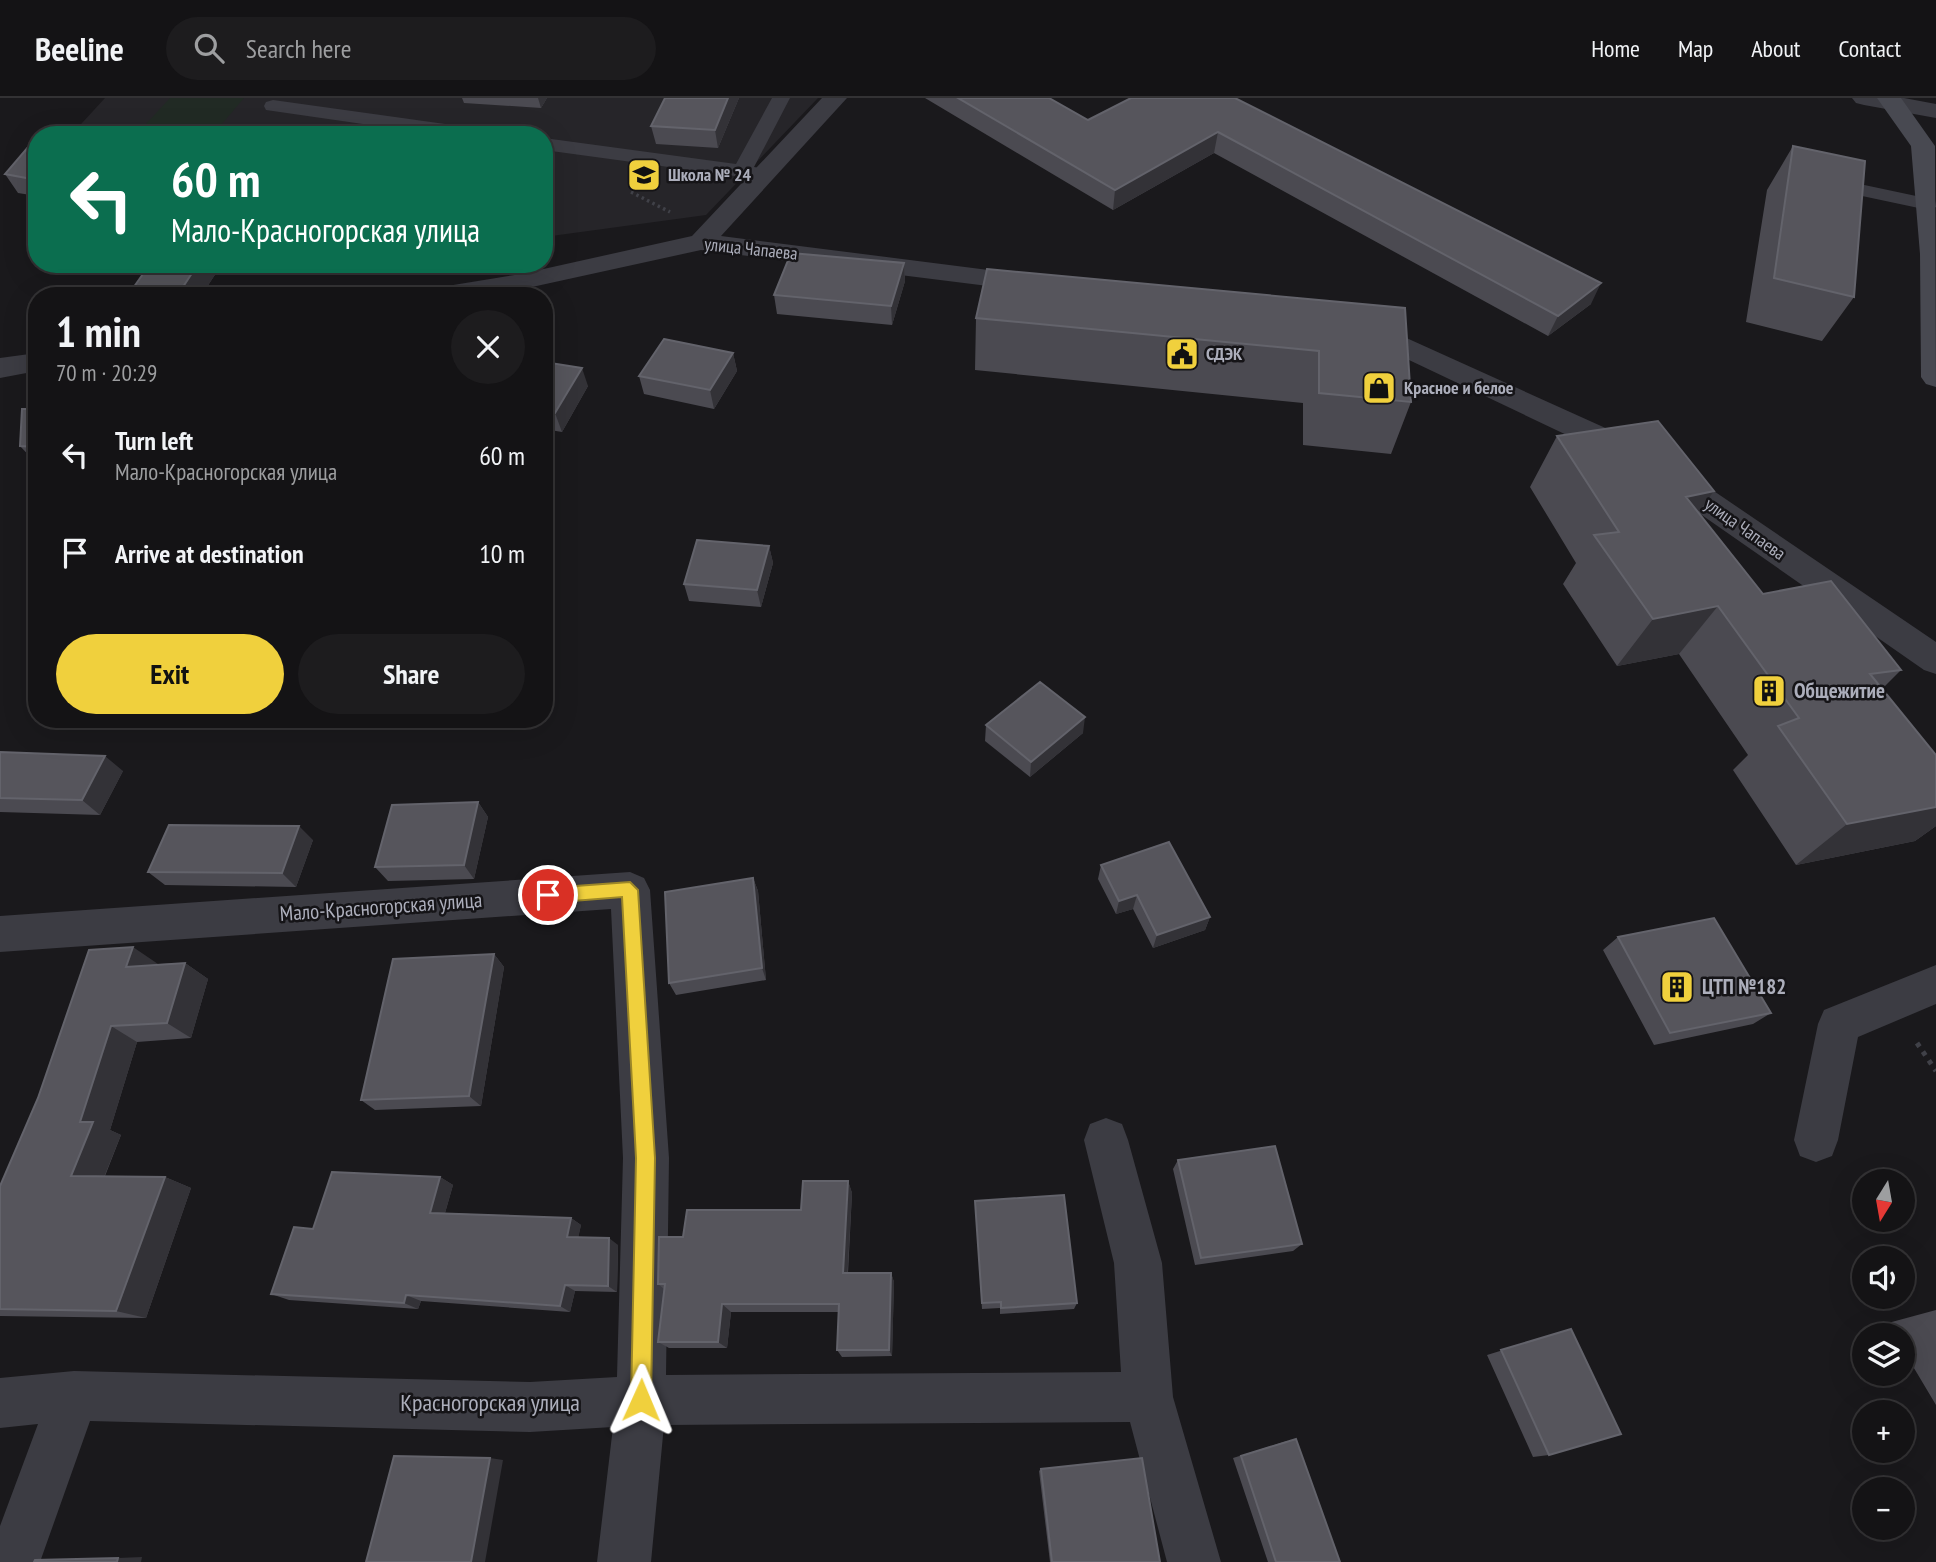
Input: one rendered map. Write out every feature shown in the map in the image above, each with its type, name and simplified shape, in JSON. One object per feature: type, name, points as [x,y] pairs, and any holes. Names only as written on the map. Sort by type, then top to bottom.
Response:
[{"type":"street","points":[[701,242],[753,172],[835,98]]},
{"type":"street","points":[[1864,98],[1936,111]]},
{"type":"street","points":[[1891,101],[1923,146],[1936,377]]},
{"type":"street","name":"улица Чапаева","points":[[492,287],[701,242],[1061,288]]},
{"type":"street","name":"улица Чапаева","points":[[1339,322],[1357,325],[1641,457],[1936,660]]},
{"type":"street","points":[[0,368],[28,363]]},
{"type":"street","name":"Мало-Красногорская улица","points":[[0,934],[630,890],[646,1158],[641,1400]]},
{"type":"street","points":[[1816,1140],[1839,1024],[1936,984]]},
{"type":"street","points":[[1106,1140],[1138,1263],[1148,1397],[1194,1562]]},
{"type":"street","points":[[13,1562],[74,1396]]},
{"type":"street","name":"Красногорская улица","points":[[0,1403],[74,1396],[530,1407],[641,1400],[1148,1397]]},
{"type":"street","points":[[624,1562],[641,1400]]},
{"type":"lane","points":[[553,145],[753,172],[781,98]]},
{"type":"lane","points":[[273,106],[416,126]]},
{"type":"lane","points":[[1808,179],[1928,204]]},
{"type":"shaded area","name":"Школа № 24","points":[[105,98],[818,98],[706,215],[553,236],[553,126],[79,126]]},
{"type":"shaded area","points":[[170,98],[244,98],[220,126],[145,125]]},
{"type":"building","points":[[665,98],[728,98],[715,130],[651,126]]},
{"type":"building","points":[[958,98],[1049,98],[1088,120],[1131,98],[1235,98],[1601,283],[1558,316],[1218,132],[1115,190]]},
{"type":"building","points":[[1793,146],[1865,161],[1854,297],[1774,278]]},
{"type":"building","points":[[28,147],[28,178],[5,174]]},
{"type":"building","points":[[791,253],[904,263],[891,306],[774,295]]},
{"type":"building","points":[[987,269],[1405,308],[1411,402],[1319,393],[1319,351],[976,318]]},
{"type":"building","points":[[144,273],[192,273],[183,287],[134,287]]},
{"type":"building","points":[[664,339],[733,353],[710,390],[639,376]]},
{"type":"building","points":[[553,363],[582,368],[555,413]]},
{"type":"building","points":[[22,409],[28,409],[28,446],[20,446]]},
{"type":"building","points":[[1658,421],[1714,491],[1686,497],[1763,594],[1831,581],[1901,670],[1870,674],[1936,755],[1936,807],[1847,824],[1778,726],[1799,718],[1718,606],[1653,619],[1594,535],[1619,532],[1557,436]]},
{"type":"building","points":[[697,540],[769,546],[757,590],[684,584]]},
{"type":"building","points":[[1040,682],[1085,717],[1031,762],[986,725]]},
{"type":"building","points":[[0,752],[105,756],[82,800],[0,798]]},
{"type":"building","points":[[478,802],[464,865],[375,867],[392,805]]},
{"type":"building","points":[[169,825],[299,826],[282,873],[148,872]]},
{"type":"building","points":[[1169,842],[1210,917],[1157,935],[1137,895],[1119,901],[1101,865]]},
{"type":"building","points":[[753,878],[762,968],[669,983],[665,892]]},
{"type":"building","name":"ЦТП №182","points":[[1714,918],[1771,1013],[1670,1033],[1618,937]]},
{"type":"building","points":[[133,947],[126,967],[185,963],[167,1023],[111,1026],[80,1122],[93,1122],[71,1176],[165,1177],[116,1311],[0,1309],[0,1186],[38,1098],[89,950]]},
{"type":"building","points":[[494,954],[469,1096],[361,1100],[393,959]]},
{"type":"building","points":[[1275,1146],[1302,1244],[1201,1258],[1178,1160]]},
{"type":"building","points":[[332,1172],[440,1177],[430,1213],[571,1218],[567,1237],[609,1238],[608,1286],[565,1285],[560,1306],[406,1295],[404,1303],[271,1294],[294,1227],[313,1229]]},
{"type":"building","points":[[803,1181],[848,1181],[843,1273],[891,1273],[889,1350],[837,1350],[839,1304],[722,1304],[718,1342],[658,1342],[665,1284],[658,1284],[659,1237],[683,1237],[687,1210],[801,1210]]},
{"type":"building","points":[[1064,1195],[1077,1303],[1001,1308],[1001,1302],[982,1303],[975,1201]]},
{"type":"building","points":[[1571,1329],[1621,1434],[1549,1455],[1501,1350]]},
{"type":"building","points":[[1296,1439],[1340,1562],[1276,1562],[1241,1456]]},
{"type":"building","points":[[394,1456],[490,1458],[471,1562],[366,1562]]},
{"type":"building","points":[[1142,1458],[1160,1562],[1052,1562],[1041,1469]]},
{"type":"building","points":[[118,1558],[117,1562],[34,1562],[35,1560]]},
{"type":"place","name":"Школа № 24","points":[[644,175]]},
{"type":"place","name":"СДЭК","points":[[1182,354]]},
{"type":"place","name":"Красное и белое","points":[[1379,388]]},
{"type":"place","name":"Общежитие","points":[[1769,691]]},
{"type":"place","name":"ЦТП №182","points":[[1677,987]]},
{"type":"route","points":[[548,895],[630,890],[646,1158],[641,1400]]}]
